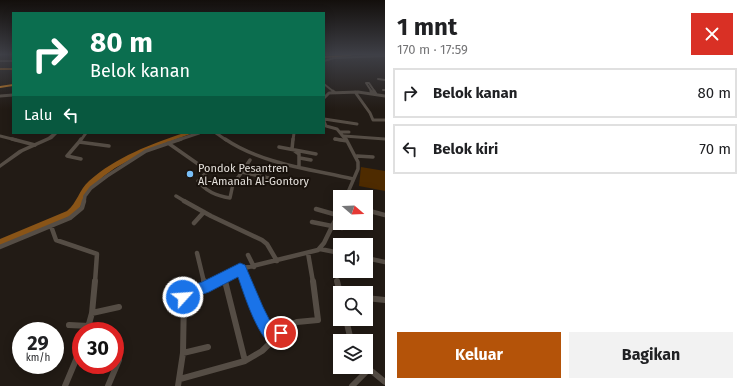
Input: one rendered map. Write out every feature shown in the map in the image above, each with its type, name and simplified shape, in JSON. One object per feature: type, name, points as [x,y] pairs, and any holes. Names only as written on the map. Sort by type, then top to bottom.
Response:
[{"type":"highway","points":[[0,85],[12,84]]},
{"type":"street","points":[[378,79],[385,80]]},
{"type":"street","points":[[325,85],[335,93]]},
{"type":"street","points":[[355,92],[370,113],[373,120],[385,120]]},
{"type":"street","points":[[325,93],[355,92],[385,96]]},
{"type":"street","points":[[325,97],[328,94]]},
{"type":"street","points":[[0,96],[12,95]]},
{"type":"street","points":[[370,113],[376,113]]},
{"type":"street","points":[[325,120],[357,124]]},
{"type":"street","points":[[325,123],[326,126],[337,129],[344,136],[357,156],[358,167],[349,190]]},
{"type":"street","points":[[340,132],[349,132]]},
{"type":"street","points":[[2,165],[21,151],[50,138],[55,134]]},
{"type":"street","points":[[81,159],[67,156],[85,134]]},
{"type":"street","points":[[0,247],[70,218],[84,205],[85,196],[91,188],[146,151],[196,134]]},
{"type":"street","points":[[218,134],[237,147],[252,154],[299,167],[353,179]]},
{"type":"street","points":[[292,149],[294,134]]},
{"type":"street","points":[[0,136],[35,145]]},
{"type":"street","points":[[344,136],[385,139]]},
{"type":"street","points":[[335,140],[347,141]]},
{"type":"street","points":[[79,142],[108,146]]},
{"type":"street","points":[[168,144],[208,170],[198,181],[200,185],[214,194],[230,198],[230,188],[250,160]]},
{"type":"street","points":[[279,147],[316,154]]},
{"type":"street","points":[[292,149],[299,154],[299,167]]},
{"type":"street","points":[[357,156],[374,157]]},
{"type":"street","points":[[300,158],[310,160]]},
{"type":"street","points":[[242,172],[273,180]]},
{"type":"street","points":[[176,196],[204,212],[262,240],[267,244],[277,261]]},
{"type":"street","points":[[316,209],[333,211]]},
{"type":"street","points":[[194,223],[204,212]]},
{"type":"street","points":[[373,212],[385,215]]},
{"type":"street","points":[[320,249],[333,221]]},
{"type":"street","points":[[312,222],[331,225]]},
{"type":"street","points":[[51,226],[56,240],[97,254],[92,313],[90,322]]},
{"type":"street","points":[[178,386],[183,354],[183,296],[224,278],[240,269],[254,267],[320,249],[333,252]]},
{"type":"street","points":[[197,253],[205,287]]},
{"type":"street","points":[[180,379],[245,361],[262,351],[288,326],[292,324],[317,321],[319,318],[308,253]]},
{"type":"street","points":[[248,255],[254,267]]},
{"type":"street","points":[[373,259],[385,262]]},
{"type":"street","points":[[240,269],[258,312],[275,340]]},
{"type":"street","points":[[224,278],[245,361]]},
{"type":"street","points":[[337,281],[338,286]]},
{"type":"street","points":[[373,299],[385,300]]},
{"type":"street","points":[[92,313],[119,307]]},
{"type":"street","points":[[183,354],[208,347]]},
{"type":"street","points":[[65,386],[72,369]]},
{"type":"street","points":[[373,371],[385,382]]},
{"type":"street","points":[[108,386],[113,374]]},
{"type":"street","points":[[352,386],[362,374]]},
{"type":"shaded area","points":[[361,167],[385,171],[385,191],[359,186]]},
{"type":"waterway","points":[[0,243],[70,213],[76,207],[84,191],[91,183],[113,166],[125,159],[150,147],[187,134]]},
{"type":"place","name":"Pondok Pesantren Al-Amanah Al-Gontory","points":[[190,174]]},
{"type":"route","points":[[183,297],[185,294],[205,287],[240,269],[268,332],[275,340],[281,333]]}]
